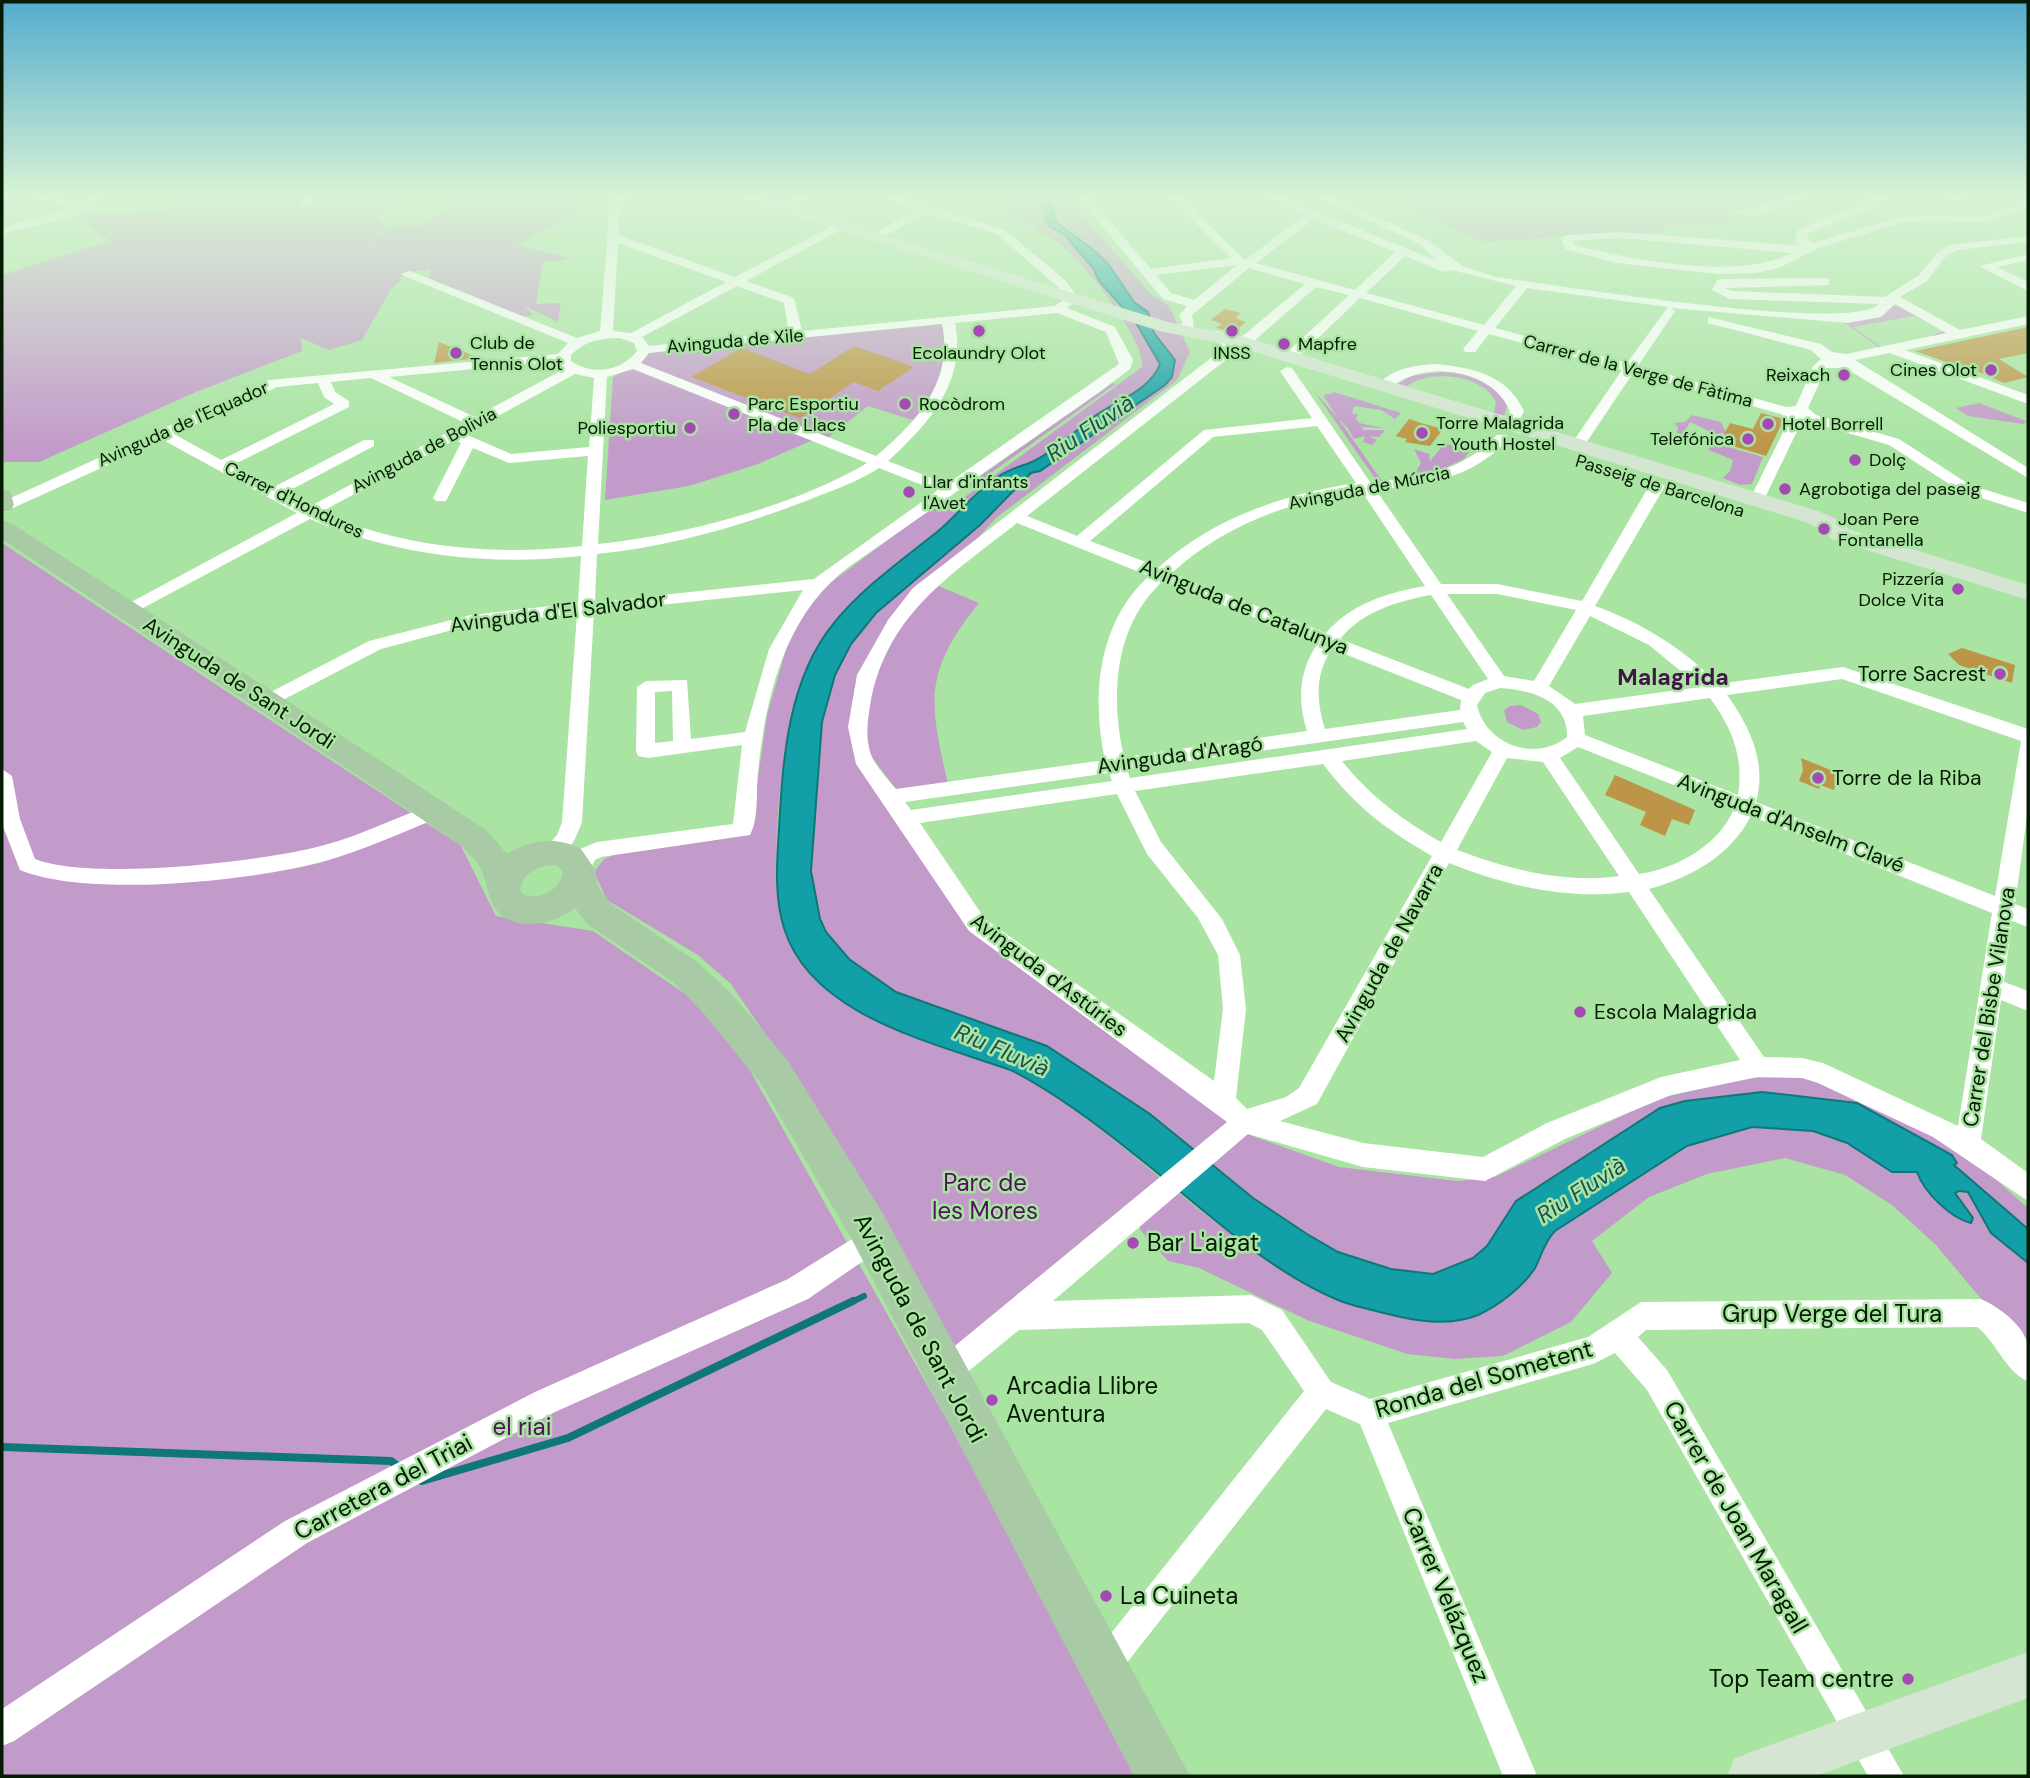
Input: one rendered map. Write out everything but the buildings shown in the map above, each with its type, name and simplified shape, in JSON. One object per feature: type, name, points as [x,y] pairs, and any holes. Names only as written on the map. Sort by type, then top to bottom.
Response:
[{"type":"main road","name":"Passeig de Barcelona","points":[[1011,280],[1111,310],[1178,326],[1288,365],[1506,431],[1577,446],[1822,520],[1835,527],[1839,534]]},
{"type":"main road","name":"Passeig de Barcelona","points":[[1288,365],[1383,387],[1657,485],[1825,537],[1839,534],[2028,593]]},
{"type":"main road","points":[[2,494],[2,506]]},
{"type":"main road","name":"Avinguda de Sant Jordi","points":[[2,528],[269,700],[475,839],[496,864],[518,902],[572,914],[617,928]]},
{"type":"main road","name":"Avinguda de Sant Jordi","points":[[475,839],[510,850],[550,852]]},
{"type":"main road","points":[[550,852],[569,856],[579,876],[565,898],[545,909],[518,902],[506,877],[516,865],[527,858],[550,852]]},
{"type":"main road","name":"Avinguda de Sant Jordi","points":[[579,876],[594,908],[617,928],[685,972],[743,1030],[775,1073],[873,1240],[1163,1776]]},
{"type":"main road","points":[[1751,1776],[2028,1675]]},
{"type":"street","points":[[421,280],[576,342],[606,335],[633,337],[642,343],[645,350],[632,364],[601,373],[572,822],[565,839],[550,852]]},
{"type":"street","points":[[606,335],[609,280]]},
{"type":"street","points":[[731,280],[790,301],[796,335]]},
{"type":"street","points":[[633,337],[741,280]]},
{"type":"street","points":[[1037,288],[1054,280]]},
{"type":"street","points":[[1057,280],[1073,299]]},
{"type":"street","points":[[1154,280],[1167,296],[1196,305]]},
{"type":"street","points":[[1178,326],[1185,314],[1225,280]]},
{"type":"street","name":"Carrer de la Verge de Fàtima","points":[[1306,280],[1894,442],[1970,491],[2028,508]]},
{"type":"street","points":[[1371,280],[1288,365],[1321,421],[1499,682]]},
{"type":"street","points":[[1487,280],[1521,288],[1669,311],[1816,347],[2028,474]]},
{"type":"street","points":[[1505,280],[1714,310],[1860,319],[1877,314],[1891,302],[1891,297],[1920,280]]},
{"type":"street","name":"Avinguda d'Astúries","points":[[1244,1122],[1223,1102],[977,925],[926,853],[892,797],[863,759],[859,746],[859,708],[866,675],[897,620],[919,592],[1232,344],[1249,338],[1314,282]]},
{"type":"street","points":[[1825,282],[1721,283],[1718,290],[1721,294],[1891,302],[1959,335]]},
{"type":"street","points":[[1470,349],[1521,288]]},
{"type":"street","name":"Avinguda de Xile","points":[[645,350],[1058,309],[1073,299]]},
{"type":"street","points":[[579,876],[587,855],[597,850],[743,830],[754,737],[767,681],[783,639],[806,597],[820,583],[948,490],[1125,366],[1126,360],[1112,332],[1089,319],[1058,309]]},
{"type":"street","points":[[1089,319],[1111,310]]},
{"type":"street","points":[[1714,310],[1835,357]]},
{"type":"street","points":[[1577,446],[1669,311]]},
{"type":"street","points":[[1757,501],[1820,366],[1835,357],[1894,350],[2028,320]]},
{"type":"street","name":"Carrer d'Hondures","points":[[161,433],[351,532],[424,549],[489,554],[589,550],[672,537],[734,521],[802,498],[880,462],[927,414],[940,394],[953,359],[953,340],[948,321]]},
{"type":"street","points":[[569,363],[576,342]]},
{"type":"street","points":[[1894,350],[2028,400]]},
{"type":"street","name":"Avinguda de l'Equador","points":[[2,506],[274,383],[373,374],[569,363],[601,373]]},
{"type":"street","name":"Avinguda de Bolivia","points":[[128,611],[454,434],[569,363]]},
{"type":"street","points":[[632,364],[948,490]]},
{"type":"street","points":[[1383,387],[1392,377],[1421,369],[1465,368],[1493,381],[1510,394],[1517,411],[1506,431]]},
{"type":"street","points":[[373,374],[475,422]]},
{"type":"street","points":[[223,464],[344,404],[329,394],[323,379]]},
{"type":"street","points":[[1079,542],[1211,433],[1321,421]]},
{"type":"street","name":"Avinguda de Múrcia","points":[[1223,1102],[1234,989],[1229,956],[1210,914],[1156,850],[1120,786],[1113,765],[1107,706],[1107,675],[1113,652],[1140,597],[1159,573],[1237,520],[1297,499],[1334,491],[1367,489],[1451,475],[1486,456],[1506,431]]},
{"type":"street","points":[[454,434],[509,459],[596,451]]},
{"type":"street","points":[[441,498],[469,441]]},
{"type":"street","points":[[274,493],[369,443]]},
{"type":"street","name":"Avinguda de l'Equador","points":[[2,494],[57,481]]},
{"type":"street","points":[[1539,688],[1657,485]]},
{"type":"street","name":"Avinguda de Catalunya","points":[[1016,517],[1328,640],[1470,706]]},
{"type":"street","name":"Avinguda d'El Salvador","points":[[269,700],[375,645],[471,620],[820,583]]},
{"type":"street","points":[[1318,736],[1309,712],[1308,691],[1317,657],[1328,640],[1364,611],[1391,599],[1435,589],[1502,589],[1586,608],[1654,640],[1693,669],[1713,690],[1737,724],[1749,755],[1752,779],[1746,806],[1738,824],[1711,853],[1666,875],[1634,883],[1598,886],[1546,883],[1486,870],[1444,853],[1384,818],[1347,784],[1327,756]]},
{"type":"street","points":[[1572,711],[1843,673],[2028,736]]},
{"type":"street","points":[[1499,682],[1539,688],[1563,702],[1572,711],[1578,726],[1576,738],[1564,750],[1531,756],[1503,749],[1479,734],[1470,706],[1479,690],[1499,682]]},
{"type":"street","name":"Avinguda d'Aragó","points":[[892,797],[1318,736],[1470,706]]},
{"type":"street","name":"Avinguda d'Aragó","points":[[906,818],[1479,734]]},
{"type":"street","points":[[682,746],[754,737]]},
{"type":"street","name":"Avinguda d'Anselm Clavé","points":[[1576,738],[2028,918]]},
{"type":"street","name":"Carrer del Bisbe Vilanova","points":[[1968,1144],[2028,745]]},
{"type":"street","name":"Avinguda de Navarra","points":[[1244,1122],[1274,1111],[1287,1110],[1308,1096],[1503,749]]},
{"type":"street","points":[[1548,755],[1758,1068]]},
{"type":"street","points":[[2,776],[10,819],[27,864],[57,874],[86,877],[207,873],[306,857],[374,836],[436,811]]},
{"type":"street","points":[[1992,987],[2028,1002]]},
{"type":"street","points":[[944,1373],[1016,1316],[1160,1190],[1244,1122],[1363,1155],[1485,1169],[1556,1131],[1647,1092],[1709,1075],[1758,1068],[1815,1070],[1919,1117],[1968,1144],[2028,1189]]},
{"type":"street","name":"Carretera del Triai","points":[[2,1730],[296,1532],[545,1402],[798,1289],[873,1240]]},
{"type":"street","points":[[1016,1316],[1251,1309],[1272,1320],[1321,1392],[1104,1667]]},
{"type":"street","name":"Grup Verge del Tura","points":[[1619,1336],[1641,1316],[1980,1313],[2000,1327],[2028,1367]]},
{"type":"street","name":"Ronda del Sometent","points":[[1321,1392],[1370,1414],[1584,1353],[1619,1336]]},
{"type":"street","name":"Carrer de Joan Maragall","points":[[1619,1336],[1657,1380],[1887,1776]]},
{"type":"street","name":"Carrer Velázquez","points":[[1370,1414],[1520,1776]]},
{"type":"green space","points":[[2,280],[402,280],[391,289],[362,340],[329,350],[301,338],[302,351],[196,392],[39,462],[2,462]]},
{"type":"green space","points":[[433,280],[540,280],[536,304],[561,303],[558,322],[525,306],[533,315],[524,317]]},
{"type":"green space","name":"Parc de les Mores","points":[[1093,280],[1100,280],[1154,349],[1160,364],[1150,381],[1097,415],[1046,453],[999,475],[983,486],[942,527],[846,609],[820,642],[809,664],[788,737],[778,817],[777,878],[786,932],[796,952],[820,981],[846,1003],[876,1019],[972,1054],[1035,1083],[1079,1113],[1212,1220],[1259,1254],[1306,1283],[1356,1305],[1423,1321],[1450,1322],[1535,1267],[1555,1231],[1695,1142],[1752,1127],[1774,1127],[1813,1131],[1917,1172],[1933,1197],[1954,1216],[1971,1223],[1973,1218],[1955,1193],[1968,1192],[1991,1233],[2028,1263],[2028,1355],[1936,1245],[1892,1205],[1845,1175],[1785,1158],[1707,1174],[1649,1197],[1592,1241],[1612,1273],[1571,1322],[1503,1356],[1455,1359],[1407,1354],[1307,1320],[1199,1268],[1168,1261],[1141,1231],[1131,1201],[957,1362],[799,1084],[731,984],[698,955],[607,900],[594,872],[604,859],[623,851],[752,820],[767,715],[787,646],[808,606],[826,586],[946,497],[958,502],[1142,367],[1135,340]]},
{"type":"green space","points":[[1117,280],[1139,280],[1152,295],[1169,306],[1190,352],[1177,380],[996,518],[867,659],[854,690],[853,739],[972,932],[1250,1135],[1339,1167],[1457,1181],[1495,1177],[1657,1099],[1746,1078],[1796,1077],[1818,1081],[1930,1132],[1993,1177],[2028,1208],[2028,1229],[1954,1164],[1956,1163],[1952,1155],[1857,1103],[1762,1092],[1685,1101],[1660,1108],[1516,1201],[1487,1246],[1473,1258],[1433,1274],[1391,1269],[1337,1252],[1307,1235],[1253,1198],[1150,1114],[1047,1046],[896,992],[849,959],[826,932],[820,919],[811,871],[822,722],[835,675],[851,644],[876,613],[1030,474],[1040,471],[1167,384],[1174,367],[1172,356],[1154,332],[1148,312],[1134,302]]},
{"type":"green space","points":[[1890,305],[1902,307],[1947,333],[1926,338],[1943,331],[1914,316],[1853,327],[1881,347],[1912,341],[1880,348],[1839,319],[1867,318]]},
{"type":"green space","name":"Parc Esportiu Pla de Llacs","points":[[945,323],[953,352],[919,422],[868,406],[829,437],[808,442],[758,464],[689,486],[605,500],[613,377],[632,367],[648,351]]},
{"type":"green space","points":[[1443,372],[1471,377],[1489,385],[1507,406],[1504,416],[1494,413],[1496,402],[1489,393],[1468,380],[1442,376],[1429,377],[1407,386],[1398,384],[1410,376]]},
{"type":"green space","points":[[1112,383],[1116,384],[971,487],[968,485]]},
{"type":"green space","points":[[1314,391],[1338,418],[1381,480],[1420,475],[1415,473],[1421,463],[1414,449],[1429,454],[1430,461],[1445,443],[1456,447],[1458,443],[1465,442],[1471,449],[1464,459],[1430,475],[1377,481]]},
{"type":"green space","points":[[1331,391],[1401,413],[1395,419],[1381,410],[1354,406],[1352,414],[1358,414],[1356,418],[1359,423],[1383,428],[1362,427],[1363,430],[1385,430],[1379,437],[1368,436],[1377,440],[1372,445],[1363,442],[1365,436],[1354,439],[1324,397],[1325,394],[1334,394]]},
{"type":"green space","points":[[1979,403],[2026,421],[2024,424],[1968,416],[1956,408]]},
{"type":"green space","points":[[1692,415],[1721,422],[1726,433],[1715,434],[1690,422],[1685,430],[1695,437],[1677,433],[1678,427],[1674,423],[1685,422]]},
{"type":"green space","points":[[1708,444],[1718,444],[1763,457],[1752,484],[1740,485],[1723,478],[1730,471],[1733,460],[1709,450]]},
{"type":"green space","name":"el riai","points":[[2,543],[461,846],[496,916],[593,931],[697,1002],[747,1065],[1073,1644],[1137,1776],[2,1776]]},
{"type":"green space","points":[[936,585],[979,603],[948,649],[935,689],[937,731],[948,784],[896,789],[870,755],[865,725],[869,689],[902,622]]},
{"type":"green space","points":[[1521,705],[1538,714],[1541,722],[1537,727],[1523,730],[1507,722],[1504,710],[1510,706]]},
{"type":"water","name":"Riu Fluvià","points":[[1119,280],[1134,302],[1148,312],[1154,333],[1175,360],[1172,377],[1165,385],[1040,471],[1031,473],[980,525],[876,613],[851,644],[835,675],[822,722],[811,871],[820,919],[826,932],[849,959],[896,992],[1047,1046],[1150,1114],[1253,1198],[1307,1234],[1338,1252],[1391,1269],[1433,1274],[1473,1258],[1487,1246],[1516,1201],[1660,1108],[1685,1101],[1762,1092],[1857,1103],[1952,1155],[1957,1163],[1954,1165],[2028,1229],[2028,1263],[1991,1233],[1968,1192],[1955,1193],[1973,1218],[1971,1223],[1955,1216],[1939,1203],[1925,1188],[1917,1172],[1892,1172],[1847,1143],[1813,1131],[1752,1127],[1687,1146],[1555,1231],[1535,1268],[1524,1282],[1486,1311],[1467,1319],[1443,1322],[1395,1316],[1338,1300],[1284,1271],[1232,1234],[1091,1121],[1029,1080],[1013,1071],[914,1037],[880,1022],[848,1005],[820,984],[798,959],[784,928],[779,904],[778,840],[783,774],[797,694],[819,645],[834,623],[857,598],[945,525],[990,482],[1044,455],[1092,418],[1140,388],[1155,373],[1160,364],[1136,323],[1099,281]]},
{"type":"waterway","points":[[850,1303],[864,1296]]},
{"type":"waterway","points":[[422,1481],[568,1438],[853,1301]]},
{"type":"waterway","points":[[2,1447],[391,1461],[399,1467]]},
{"type":"place","name":"Ecolaundry Olot","points":[[979,331]]},
{"type":"place","name":"INSS","points":[[1232,331]]},
{"type":"place","name":"Mapfre","points":[[1284,344]]},
{"type":"place","name":"Club de Tennis Olot","points":[[456,353]]},
{"type":"place","name":"Cines Olot","points":[[1991,370]]},
{"type":"place","name":"Reixach","points":[[1844,375]]},
{"type":"place","name":"Rocòdrom","points":[[905,404]]},
{"type":"place","name":"Parc Esportiu Pla de Llacs","points":[[734,414]]},
{"type":"place","name":"Hotel Borrell","points":[[1768,424]]},
{"type":"place","name":"Poliesportiu","points":[[690,428]]},
{"type":"place","name":"Torre Malagrida - Youth Hostel","points":[[1422,433]]},
{"type":"place","name":"Telefónica","points":[[1748,439]]},
{"type":"place","name":"Dolç","points":[[1855,460]]},
{"type":"place","name":"Agrobotiga del paseig","points":[[1785,489]]},
{"type":"place","name":"Llar d'infants l'Avet","points":[[909,492]]},
{"type":"place","name":"Joan Pere Fontanella","points":[[1824,529]]},
{"type":"place","name":"Pizzería Dolce Vita","points":[[1958,589]]},
{"type":"place","name":"Torre Sacrest","points":[[2000,674]]},
{"type":"place","name":"Torre de la Riba","points":[[1818,778]]},
{"type":"place","name":"Escola Malagrida","points":[[1580,1012]]},
{"type":"place","name":"Bar L'aigat","points":[[1133,1243]]},
{"type":"place","name":"Arcadia Llibre Aventura","points":[[992,1400]]},
{"type":"place","name":"La Cuineta","points":[[1106,1596]]},
{"type":"place","name":"Top Team centre","points":[[1908,1679]]},
{"type":"district","name":"Malagrida","points":[[1673,677]]}]
